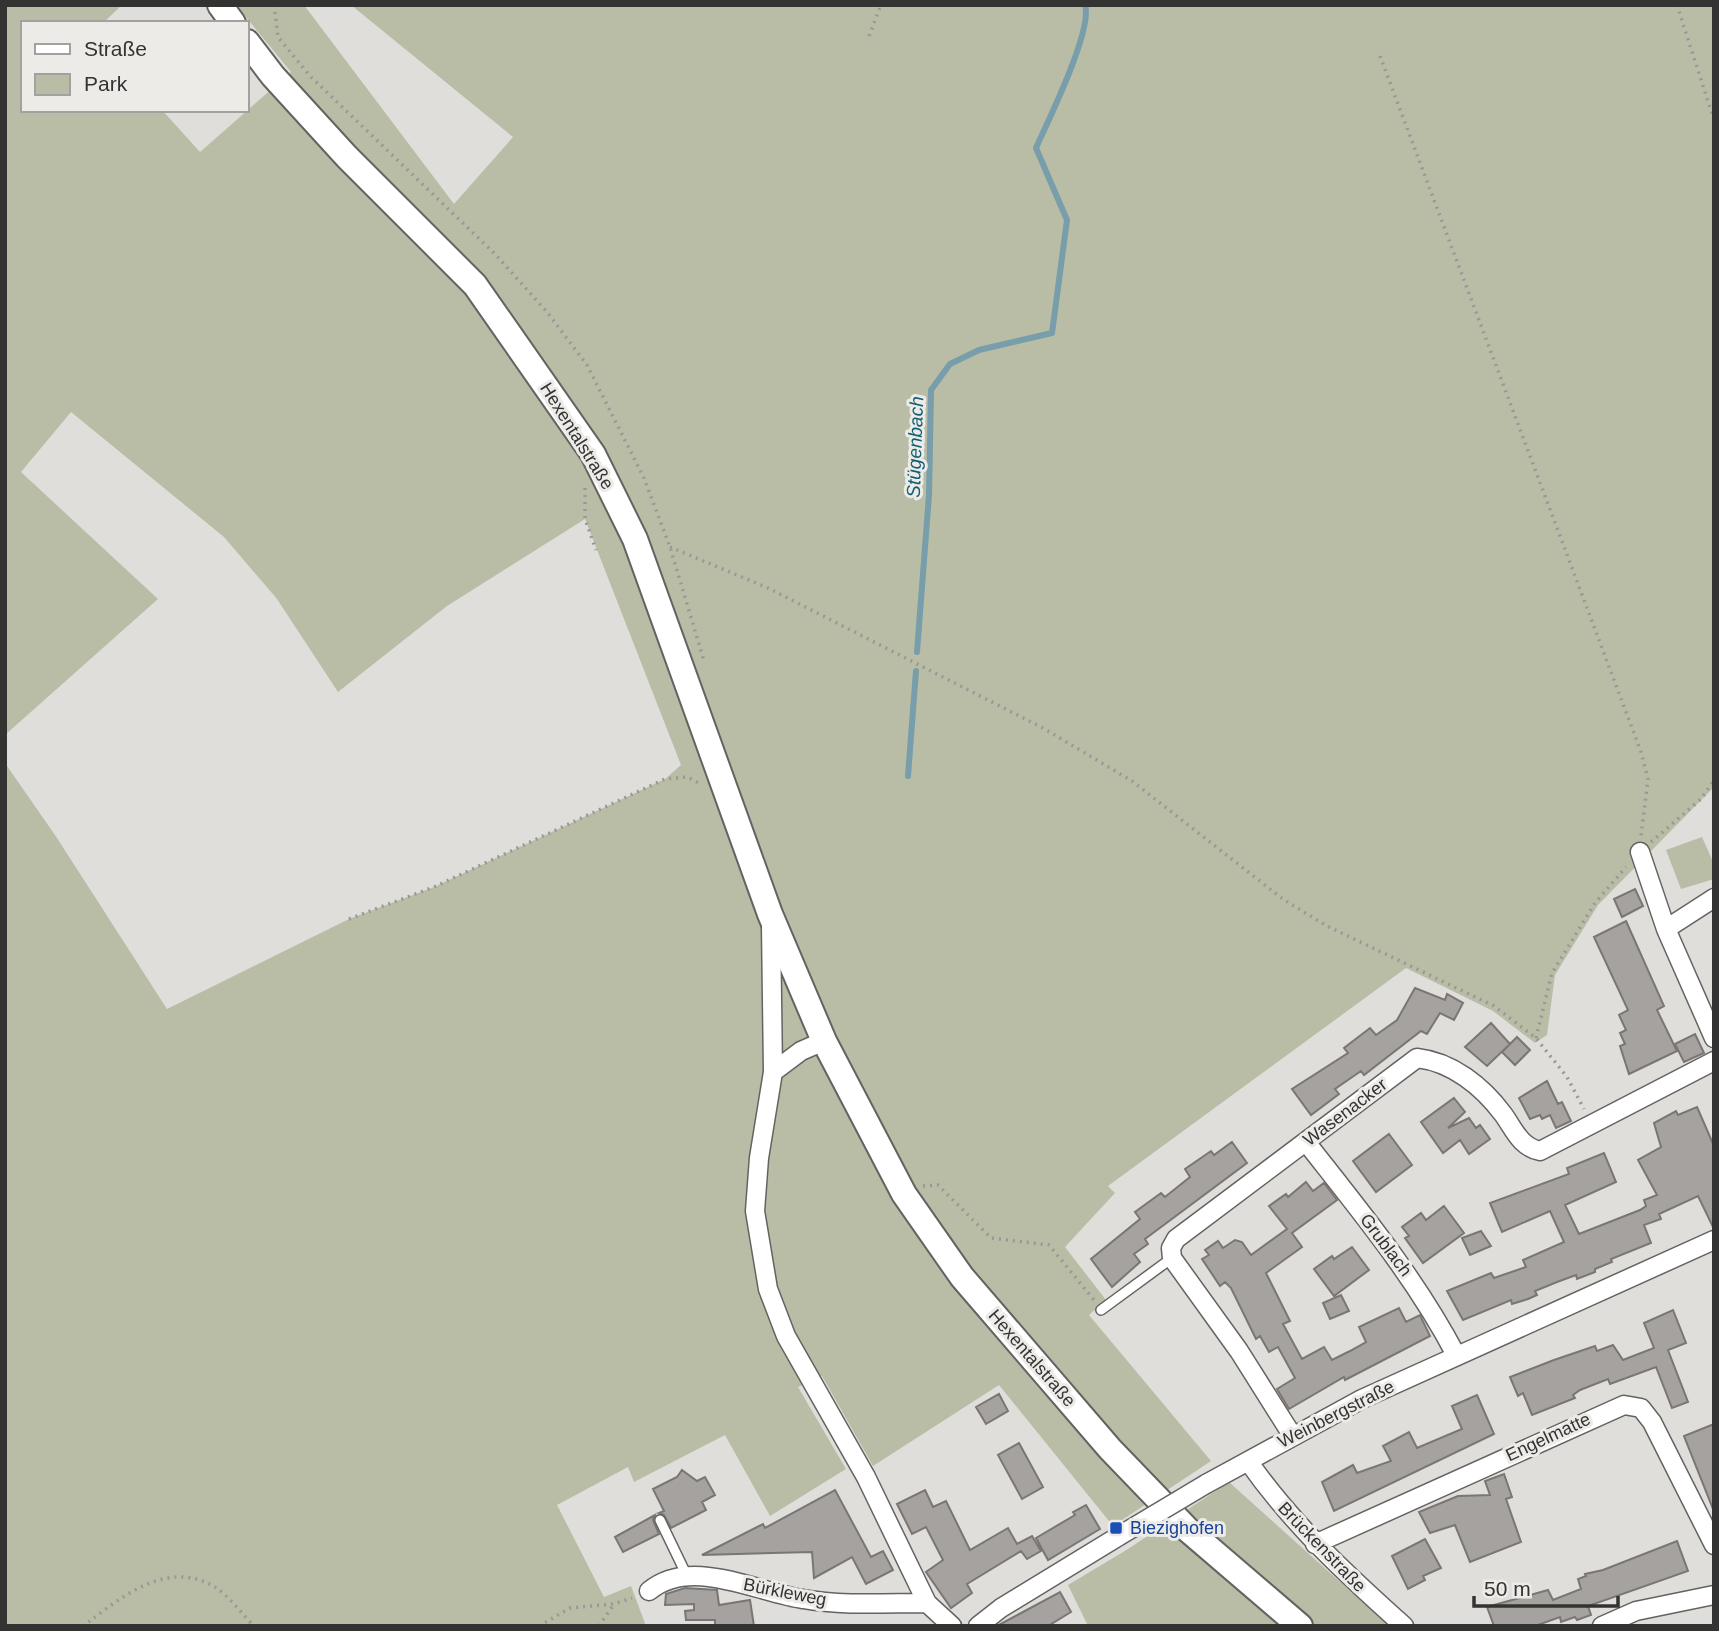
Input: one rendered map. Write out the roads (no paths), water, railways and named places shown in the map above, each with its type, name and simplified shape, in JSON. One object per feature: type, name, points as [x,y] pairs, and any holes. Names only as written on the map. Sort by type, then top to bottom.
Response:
[{"type":"main road","points":[[220,5],[232,21]]},
{"type":"main road","name":"Hexentalstraße","points":[[248,43],[273,76],[323,131],[475,285],[593,454],[635,538],[771,914],[824,1041],[904,1194],[962,1277],[1118,1458],[1188,1530],[1300,1626]]},
{"type":"street","points":[[1640,852],[1666,929],[1714,1038]]},
{"type":"street","points":[[1666,929],[1714,898]]},
{"type":"street","name":"Hexentalstraße","points":[[771,914],[773,1072],[759,1158],[755,1210],[768,1289],[786,1336],[866,1477],[927,1603],[953,1626]]},
{"type":"street","points":[[773,1072],[801,1051],[824,1041]]},
{"type":"street","name":"Wasenacker","points":[[1172,1258],[1171,1248],[1176,1238],[1417,1058],[1433,1060],[1477,1084],[1523,1143],[1540,1151],[1714,1061]]},
{"type":"street","name":"Grublach","points":[[1306,1142],[1397,1258],[1432,1308],[1456,1355]]},
{"type":"street","name":"Weinbergstraße","points":[[978,1626],[1000,1608],[1292,1435],[1456,1355],[1714,1240]]},
{"type":"street","points":[[1172,1258],[1239,1351],[1292,1435]]},
{"type":"street","name":"Engelmatte","points":[[1315,1544],[1624,1405],[1641,1408],[1646,1413],[1714,1545]]},
{"type":"street","name":"Brückenstraße","points":[[1248,1461],[1275,1499],[1315,1544],[1404,1626]]},
{"type":"street","name":"Bürkleweg","points":[[649,1591],[658,1581],[687,1576],[711,1577],[803,1599],[927,1603]]},
{"type":"street","points":[[1602,1626],[1636,1611],[1714,1595]]},
{"type":"lane","points":[[1101,1310],[1172,1258]]},
{"type":"lane","points":[[660,1520],[687,1576]]},
{"type":"waterway","name":"Stügenbach","points":[[917,652],[929,495],[931,390],[950,364],[979,350],[1052,333],[1067,220],[1036,148],[1076,54],[1086,17],[1085,5]]},
{"type":"waterway","name":"Stügenbach","points":[[908,776],[916,671]]},
{"type":"place","name":"Biezighofen","points":[[1116,1528]]}]
